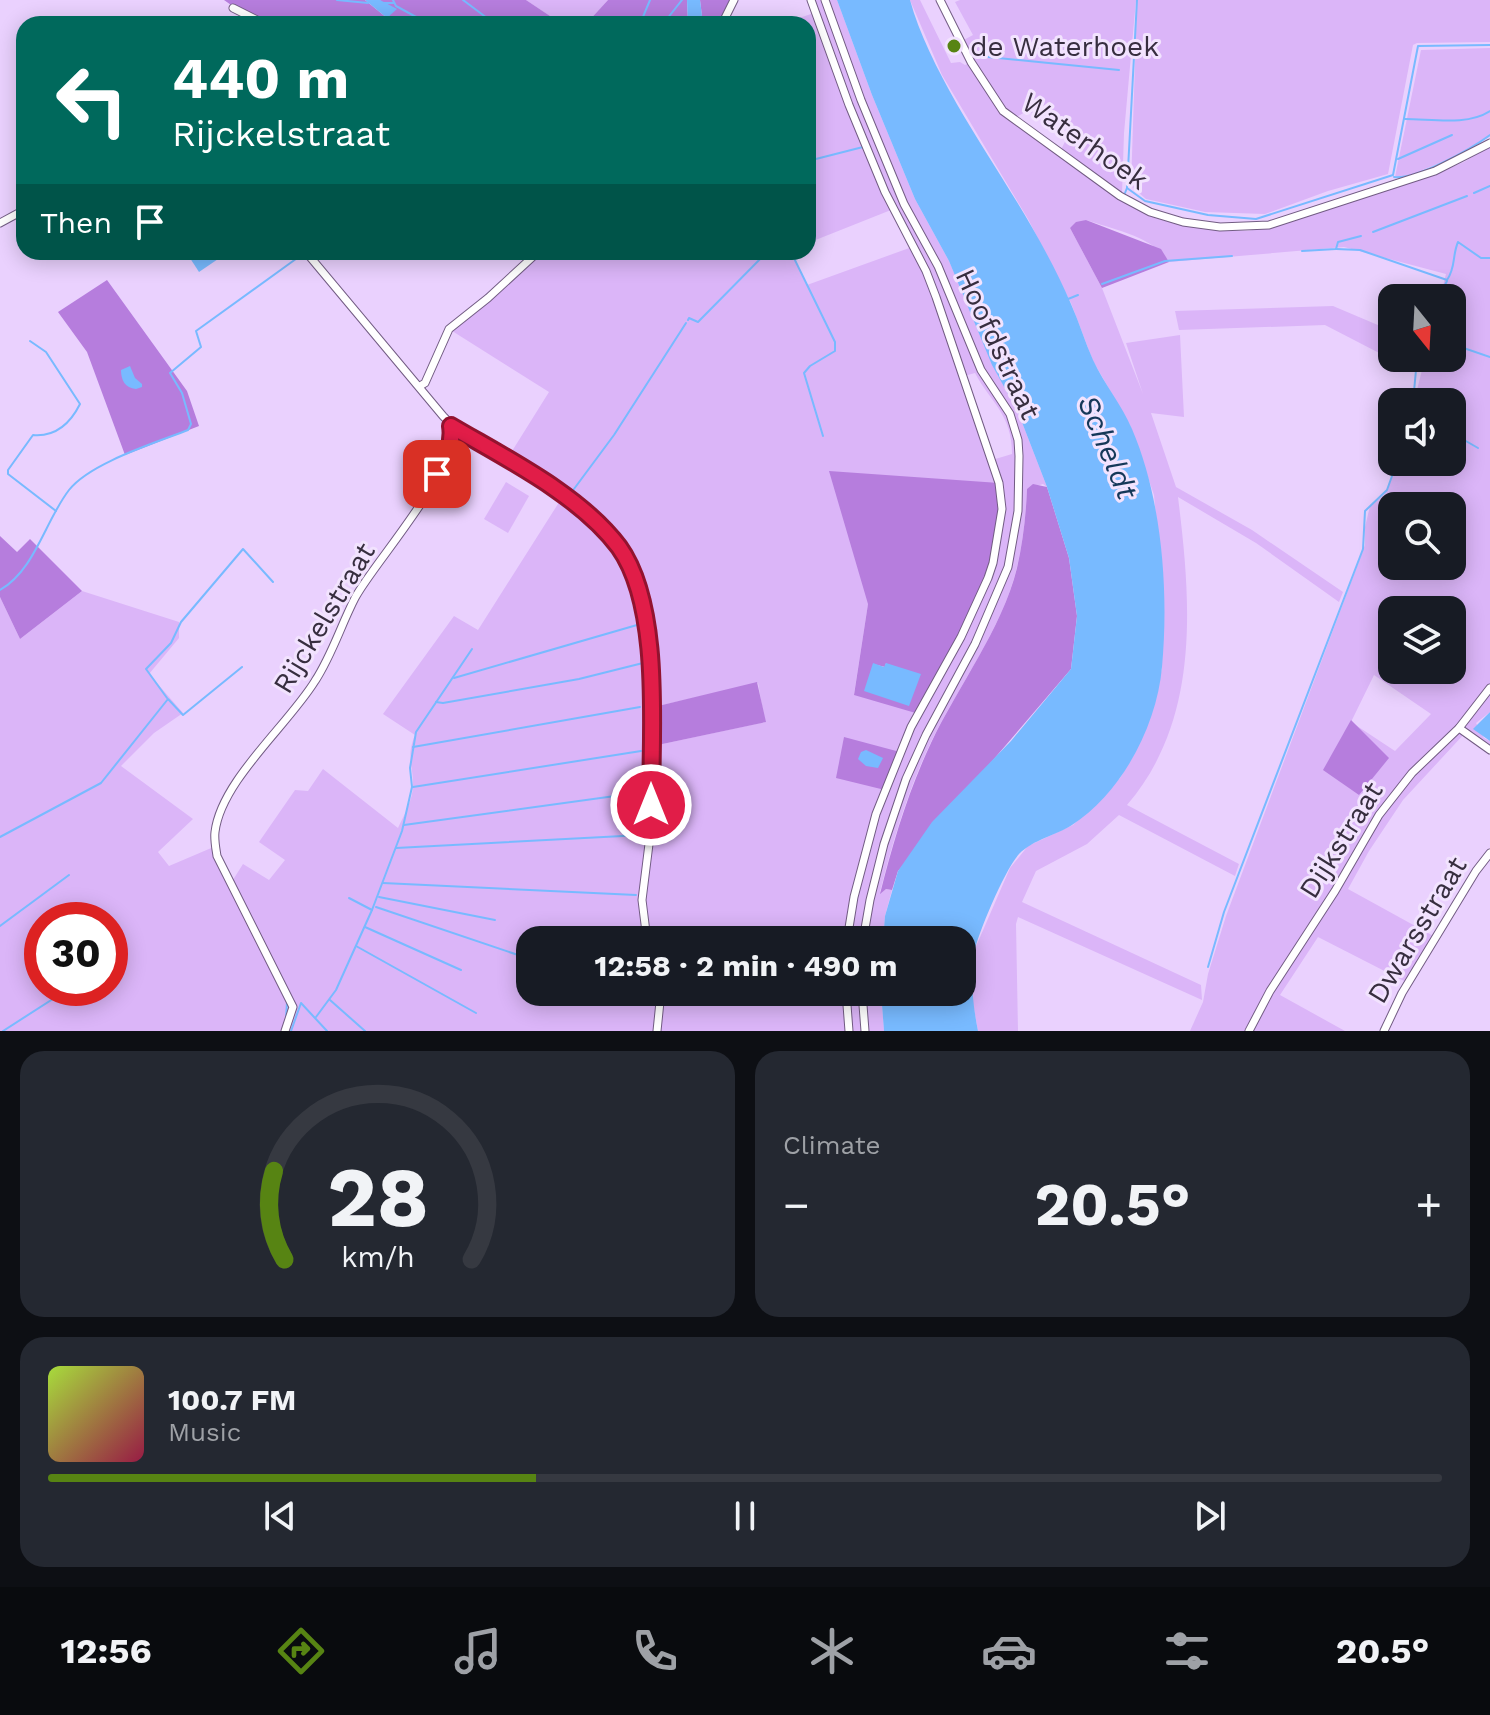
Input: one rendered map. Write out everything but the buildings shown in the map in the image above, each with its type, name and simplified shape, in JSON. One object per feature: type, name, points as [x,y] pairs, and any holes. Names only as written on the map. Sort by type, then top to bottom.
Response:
[{"type":"street","name":"Hoofdstraat","points":[[811,0],[885,192],[926,271],[1002,495],[993,563],[988,578],[961,637],[906,740],[876,814],[849,926]]},
{"type":"street","name":"Hoofdstraat","points":[[825,0],[856,88],[904,204],[938,266],[981,370],[1010,414],[1019,456],[1018,511],[1008,567],[975,644],[906,779],[884,844],[866,926]]},
{"type":"street","name":"Waterhoek","points":[[940,0],[971,62],[1003,111],[1120,196],[1150,212],[1183,222],[1220,227],[1269,225],[1435,171],[1490,143]]},
{"type":"street","points":[[233,8],[249,16]]},
{"type":"street","points":[[313,260],[451,426],[583,510],[619,548],[632,571],[652,664],[651,828],[642,900],[645,926]]},
{"type":"street","points":[[420,386],[425,383],[449,329],[529,260]]},
{"type":"street","name":"Rijckelstraat","points":[[285,1031],[293,1007],[217,856],[214,833],[222,808],[251,761],[290,718],[317,679],[355,596],[427,496],[448,453],[453,435],[451,426]]},
{"type":"street","name":"Dijkstraat","points":[[1249,1031],[1270,991],[1335,891],[1379,815],[1412,773],[1459,728],[1490,688]]},
{"type":"street","points":[[1459,728],[1490,750]]},
{"type":"street","name":"Dwarsstraat","points":[[1384,1031],[1402,993],[1490,853]]},
{"type":"street","points":[[657,1031],[660,1006]]},
{"type":"street","points":[[847,1006],[849,1031]]},
{"type":"street","points":[[863,1006],[865,1031]]},
{"type":"shaded area","points":[[224,0],[365,0],[385,16],[250,16]]},
{"type":"shaded area","points":[[380,0],[526,0],[550,16],[386,16]]},
{"type":"shaded area","points":[[526,0],[608,0],[593,16],[550,16]]},
{"type":"shaded area","points":[[608,0],[687,0],[688,16],[593,16]]},
{"type":"shaded area","points":[[700,0],[734,0],[725,16],[702,16]]},
{"type":"shaded area","points":[[811,0],[837,0],[915,199],[949,261],[998,376],[1013,399],[1047,487],[1043,484],[1027,489],[1021,548],[1010,589],[991,634],[931,742],[908,797],[880,892],[892,890],[884,926],[516,926],[516,1006],[882,1006],[884,1031],[0,1031],[0,597],[20,639],[82,591],[179,622],[179,638],[149,674],[183,713],[154,733],[121,766],[193,819],[158,852],[169,866],[216,846],[231,883],[243,864],[269,880],[285,860],[259,842],[295,790],[308,791],[323,769],[398,828],[413,791],[410,755],[415,735],[383,714],[454,616],[478,630],[563,496],[507,459],[549,392],[449,329],[529,260],[796,260],[807,285],[912,247],[891,210],[816,240],[816,16],[805,16],[814,13]],"holes":[[[975,373],[1005,419],[1011,440],[1012,454],[992,460],[964,376]],[[868,604],[961,637],[854,694]],[[758,683],[765,722],[653,746],[654,707]]]},
{"type":"shaded area","points":[[910,0],[920,0],[951,63],[965,65],[971,62],[960,42],[973,35],[955,2],[960,0],[1136,0],[1122,194],[1155,218],[1180,225],[1248,231],[1295,220],[1428,177],[1464,162],[1490,146],[1490,712],[1476,723],[1484,738],[1490,741],[1490,750],[1465,733],[1403,800],[1348,889],[1437,938],[1408,983],[1318,937],[1280,995],[1345,1031],[1190,1031],[1203,1002],[1208,974],[1226,916],[1365,545],[1370,506],[1378,500],[1378,580],[1466,580],[1466,492],[1386,492],[1392,476],[1466,476],[1466,388],[1418,388],[1422,372],[1466,372],[1466,284],[1444,284],[1446,274],[1344,247],[1169,262],[1154,246],[1120,231],[1086,220],[1070,228],[1102,288],[1143,394],[1126,343],[1180,335],[1184,417],[1151,413],[1176,487],[1252,530],[1343,592],[1339,602],[1256,543],[1178,497],[1187,618],[1179,697],[1168,735],[1151,771],[1127,805],[1239,864],[1235,876],[1119,815],[1087,844],[1036,871],[1022,902],[1201,985],[1202,1000],[1018,917],[1018,1031],[978,1031],[974,1006],[976,1006],[976,946],[1010,868],[1028,846],[1073,825],[1120,778],[1135,753],[1162,669],[1162,582],[1154,495],[1130,425],[1093,361],[1071,303],[1028,219],[942,75]],"holes":[[[1027,111],[1071,129],[1060,152],[1013,119]]]},
{"type":"shaded area","points":[[1137,0],[1490,0],[1490,42],[1413,45],[1388,174],[1265,214],[1205,212],[1146,199],[1131,186]]},
{"type":"shaded area","points":[[1490,48],[1490,136],[1460,155],[1400,179],[1395,177],[1421,50]]},
{"type":"shaded area","points":[[1086,220],[1161,249],[1169,262],[1102,288],[1070,228],[1076,222]]},
{"type":"shaded area","points":[[107,280],[187,391],[199,426],[125,455],[87,352],[58,312]]},
{"type":"shaded area","points":[[1333,306],[1378,325],[1378,352],[1325,325],[1179,330],[1175,311]]},
{"type":"shaded area","points":[[829,471],[999,483],[1002,495],[988,578],[919,714],[854,695],[868,604]],"holes":[[[886,663],[909,706],[873,664],[885,667]]]},
{"type":"shaded area","points":[[506,482],[529,496],[508,533],[484,519]]},
{"type":"shaded area","points":[[1033,484],[1047,487],[1069,558],[1077,616],[1071,669],[898,871],[892,890],[886,889],[880,894],[902,817],[923,761],[1010,591],[1021,548],[1027,489]]},
{"type":"shaded area","points":[[0,536],[17,552],[30,539],[82,591],[20,639],[0,597]]},
{"type":"shaded area","points":[[757,682],[766,722],[653,746],[654,707]]},
{"type":"shaded area","points":[[1351,720],[1389,758],[1359,795],[1323,770]]},
{"type":"shaded area","points":[[844,737],[900,752],[885,790],[836,778]]},
{"type":"water","points":[[365,0],[380,0],[397,9],[385,16]]},
{"type":"water","points":[[687,0],[700,0],[702,16],[688,16]]},
{"type":"water","name":"Scheldt","points":[[837,0],[910,0],[942,77],[1046,252],[1093,360],[1132,429],[1150,485],[1161,546],[1164,608],[1162,667],[1159,689],[1145,734],[1121,776],[1090,811],[1072,825],[1019,854],[986,917],[976,947],[976,926],[884,926],[898,871],[932,822],[1011,741],[1071,669],[1077,616],[1069,558],[1047,487],[1018,412],[992,365],[949,261],[915,199]]},
{"type":"water","points":[[191,260],[217,260],[199,272]]},
{"type":"water","points":[[130,366],[142,387],[136,389],[124,383],[121,370]]},
{"type":"water","points":[[873,663],[884,667],[886,663],[921,674],[909,706],[864,691]]},
{"type":"water","points":[[1490,712],[1490,741],[1473,729]]},
{"type":"water","points":[[866,750],[883,758],[878,768],[866,766],[858,759],[861,752]]},
{"type":"water","points":[[882,1006],[974,1006],[978,1031],[884,1031]]},
{"type":"waterway","points":[[337,0],[368,3]]},
{"type":"waterway","points":[[393,0],[396,6],[414,16]]},
{"type":"waterway","points":[[463,0],[484,16]]},
{"type":"waterway","points":[[643,16],[650,0]]},
{"type":"waterway","points":[[669,16],[682,0]]},
{"type":"waterway","points":[[1125,193],[1137,0]]},
{"type":"waterway","points":[[382,3],[394,3]]},
{"type":"waterway","points":[[1127,188],[1145,201],[1208,215],[1256,219],[1393,175],[1418,46],[1490,45]]},
{"type":"waterway","points":[[988,57],[1119,70]]},
{"type":"waterway","points":[[1405,119],[1471,119],[1490,111]]},
{"type":"waterway","points":[[1398,159],[1452,135]]},
{"type":"waterway","points":[[1394,177],[1429,169],[1490,135]]},
{"type":"waterway","points":[[816,159],[863,147]]},
{"type":"waterway","points":[[1474,193],[1490,186]]},
{"type":"waterway","points":[[1373,232],[1467,196]]},
{"type":"waterway","points":[[1302,251],[1336,249],[1338,242],[1361,236]]},
{"type":"waterway","points":[[1336,249],[1360,250],[1447,280],[1458,242],[1481,258],[1490,258]]},
{"type":"waterway","points":[[1102,284],[1165,261],[1232,256]]},
{"type":"waterway","points":[[0,590],[31,558],[61,502],[79,480],[124,455],[188,430],[191,424],[182,393],[170,373],[201,347],[196,331],[294,260]]},
{"type":"waterway","points":[[688,320],[698,322],[759,260]]},
{"type":"waterway","points":[[795,260],[835,342],[835,351],[804,373],[823,436]]},
{"type":"waterway","points":[[1068,299],[1078,295]]},
{"type":"waterway","points":[[571,493],[614,435],[686,323]]},
{"type":"waterway","points":[[30,341],[46,352],[80,404],[72,418],[61,428],[49,434],[33,435],[8,474],[56,511]]},
{"type":"waterway","points":[[1466,349],[1490,357]]},
{"type":"waterway","points":[[1414,388],[1416,372]]},
{"type":"waterway","points":[[1466,441],[1478,448]]},
{"type":"waterway","points":[[1208,967],[1224,912],[1363,549],[1365,511],[1387,490],[1392,476]]},
{"type":"waterway","points":[[167,698],[146,669],[171,643],[181,622],[243,549],[273,582]]},
{"type":"waterway","points":[[454,678],[637,625]]},
{"type":"waterway","points":[[316,1017],[336,990],[372,910],[402,831],[412,787],[410,768],[416,732],[472,649]]},
{"type":"waterway","points":[[436,702],[579,679],[643,663]]},
{"type":"waterway","points":[[0,837],[101,783],[168,699],[183,715],[242,667]]},
{"type":"waterway","points":[[413,747],[640,707]]},
{"type":"waterway","points":[[413,787],[641,751]]},
{"type":"waterway","points":[[404,825],[644,792]]},
{"type":"waterway","points":[[396,848],[642,835]]},
{"type":"waterway","points":[[0,926],[69,875]]},
{"type":"waterway","points":[[383,883],[636,895]]},
{"type":"waterway","points":[[379,897],[495,920]]},
{"type":"waterway","points":[[349,898],[372,910]]},
{"type":"waterway","points":[[376,907],[516,954]]},
{"type":"waterway","points":[[365,927],[461,970]]},
{"type":"waterway","points":[[356,946],[476,1013]]},
{"type":"waterway","points":[[330,1000],[365,1031]]},
{"type":"waterway","points":[[286,1019],[287,1002]]},
{"type":"waterway","points":[[291,1031],[301,1003],[327,1031]]},
{"type":"waterway","points":[[3,1031],[42,1006]]},
{"type":"place","name":"de Waterhoek","points":[[954,46]]},
{"type":"route","points":[[437,474],[448,453],[453,435],[451,426],[583,510],[619,548],[632,571],[639,594],[652,664],[651,805]]}]
